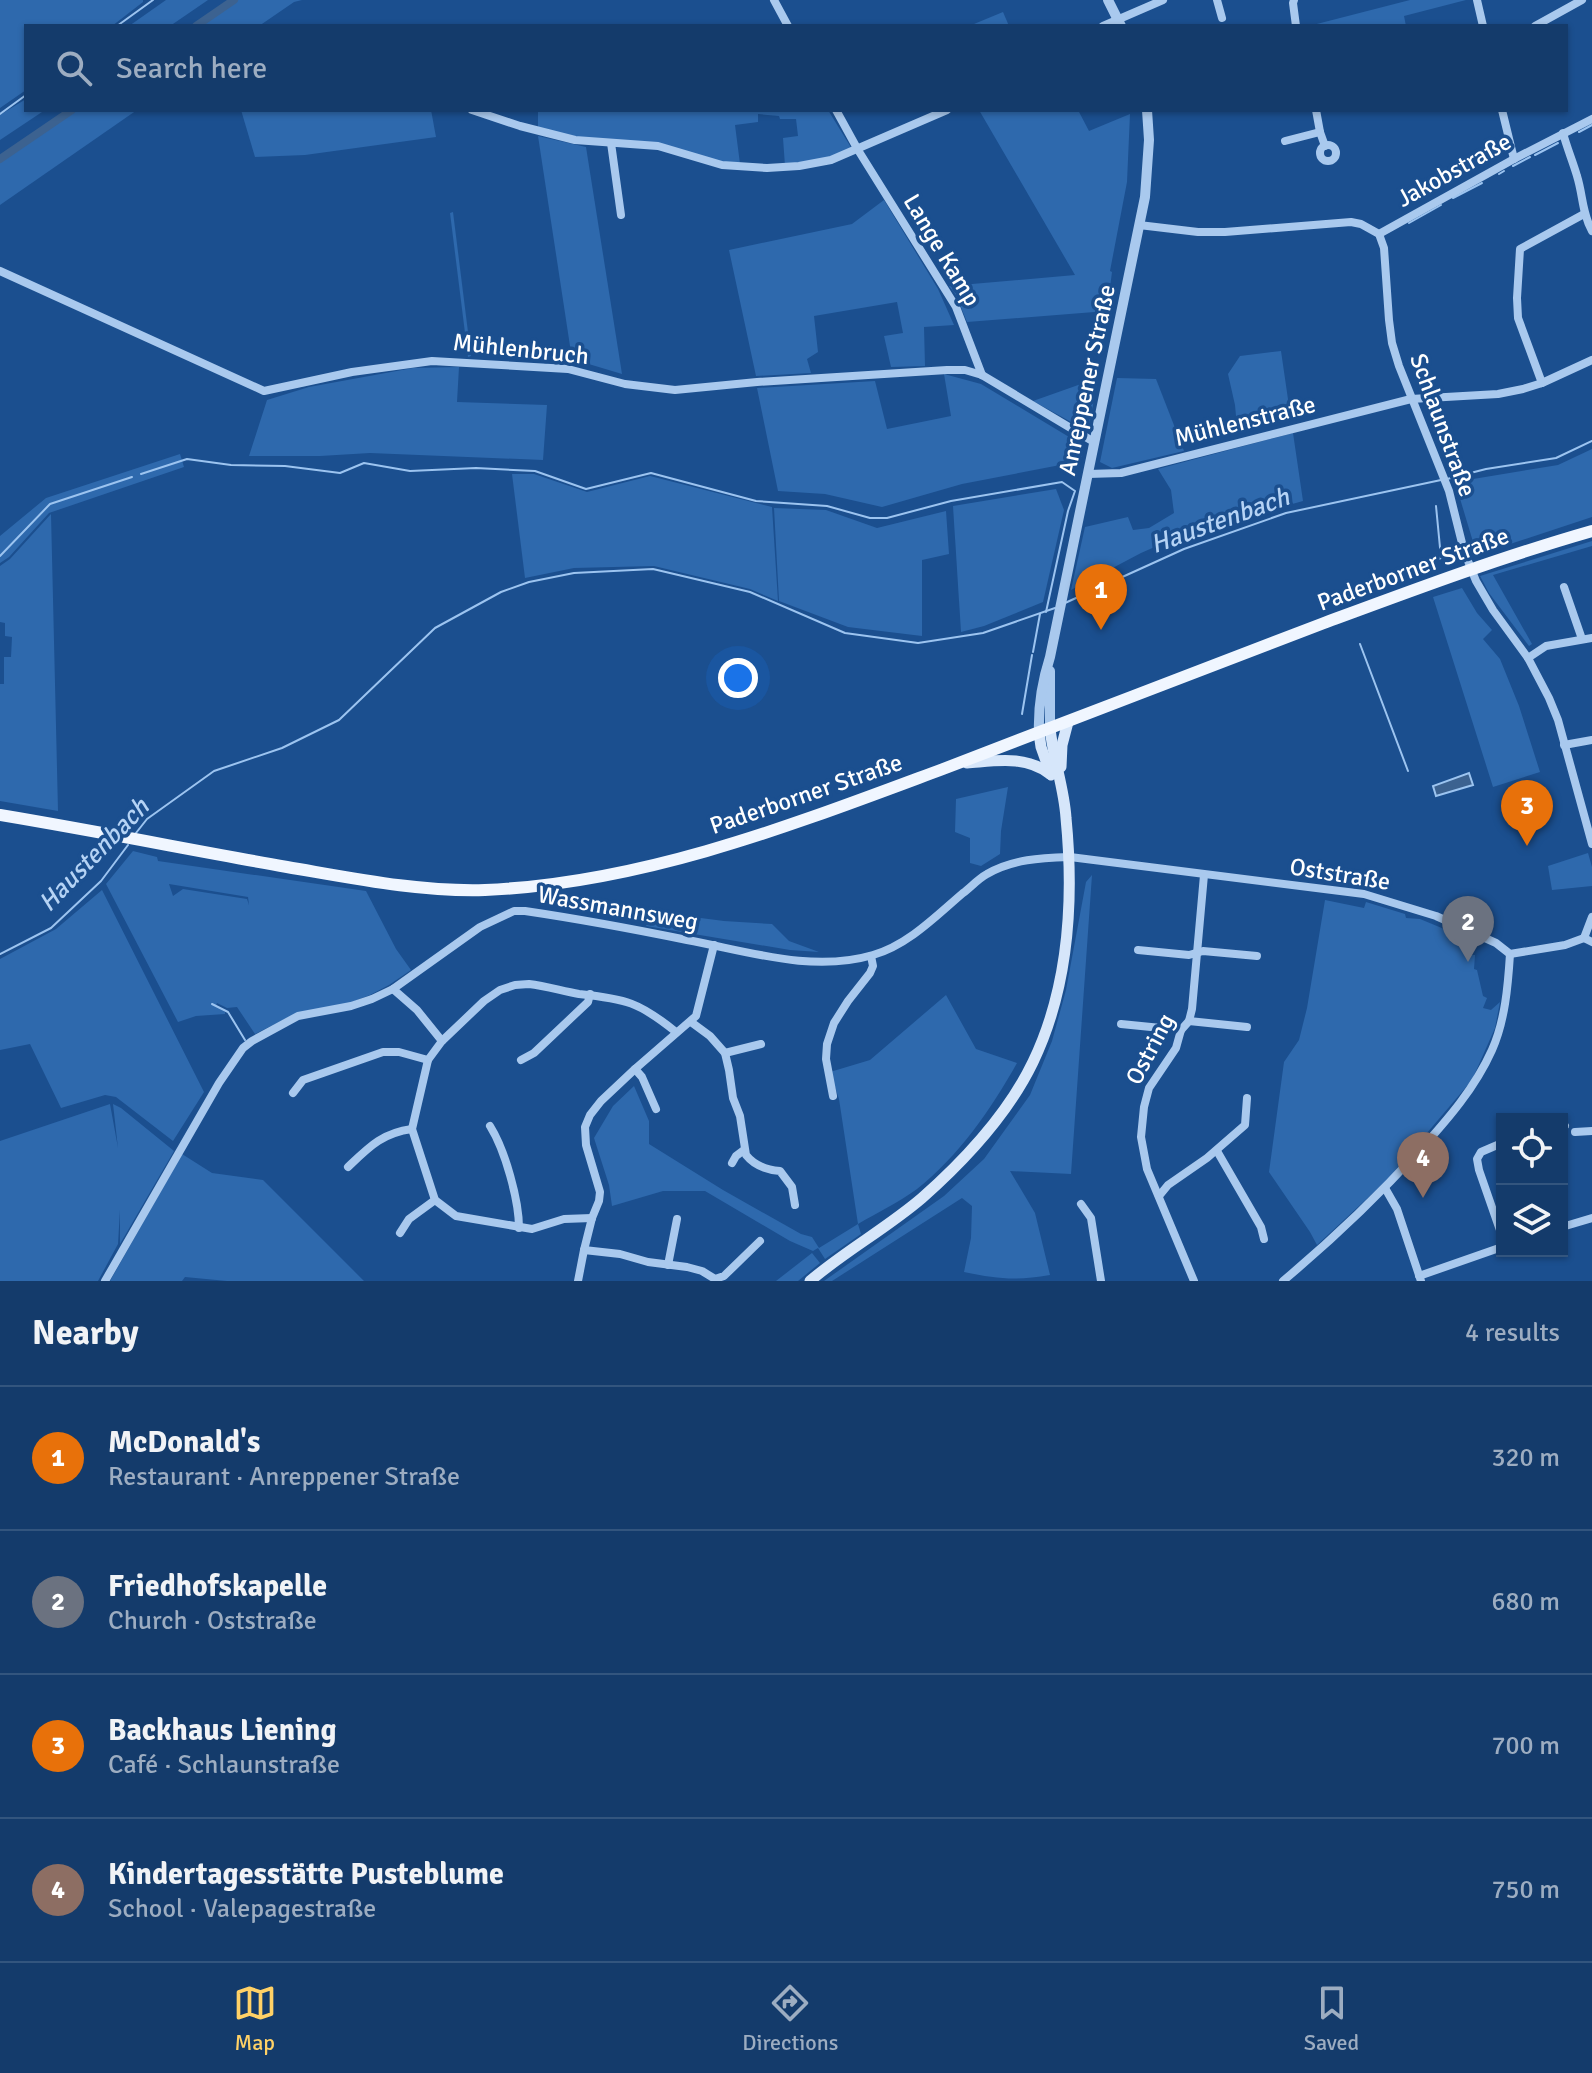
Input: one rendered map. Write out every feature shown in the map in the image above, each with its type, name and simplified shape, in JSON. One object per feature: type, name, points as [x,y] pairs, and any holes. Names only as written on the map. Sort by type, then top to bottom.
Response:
[{"type":"main road","name":"Paderborner Straße","points":[[0,815],[390,884],[479,890],[572,882],[657,864],[786,826],[1399,595],[1592,531]]},
{"type":"main road","points":[[1056,777],[1068,722]]},
{"type":"main road","points":[[810,1281],[919,1200],[966,1158],[1004,1109],[1032,1064],[1059,988],[1070,887],[1065,804],[1056,777],[1053,750],[1044,731]]},
{"type":"main road","points":[[959,763],[1022,760],[1056,777]]},
{"type":"street","points":[[774,0],[787,24]]},
{"type":"street","points":[[1108,0],[1120,23],[1163,0]]},
{"type":"street","points":[[1217,0],[1222,18]]},
{"type":"street","points":[[1294,0],[1296,24]]},
{"type":"street","points":[[1477,0],[1483,24]]},
{"type":"street","points":[[1554,22],[1582,0]]},
{"type":"street","points":[[478,112],[575,140],[658,146],[722,165],[767,168],[831,160],[943,112]]},
{"type":"street","name":"Lange Kamp","points":[[837,112],[956,307],[982,375]]},
{"type":"street","name":"Anreppener Straße","points":[[1044,731],[1050,657],[1061,595],[1139,225],[1148,166],[1147,112]]},
{"type":"street","points":[[1316,112],[1325,146]]},
{"type":"street","points":[[1502,112],[1514,159]]},
{"type":"street","name":"Jakobstraße","points":[[1379,234],[1592,119]]},
{"type":"street","points":[[1285,141],[1320,132]]},
{"type":"street","points":[[1563,133],[1577,176],[1584,214],[1592,231]]},
{"type":"street","points":[[611,143],[621,215]]},
{"type":"street","points":[[1542,383],[1518,318],[1520,249],[1584,214]]},
{"type":"street","points":[[1139,225],[1225,232],[1351,222],[1369,227],[1379,234]]},
{"type":"street","name":"Schlaunstraße","points":[[1379,234],[1384,248],[1392,343],[1447,486],[1464,551],[1481,591],[1528,658],[1549,698],[1592,844]]},
{"type":"street","name":"Mühlenbruch","points":[[0,271],[264,391],[352,372],[432,361],[568,369],[625,384],[675,390],[965,370],[982,375],[1094,442]]},
{"type":"street","name":"Mühlenstraße","points":[[1088,474],[1121,473],[1411,399],[1498,394],[1542,383],[1592,360]]},
{"type":"street","points":[[1528,658],[1546,646],[1587,639],[1564,587]]},
{"type":"street","points":[[1564,745],[1592,740]]},
{"type":"street","name":"Oststraße","points":[[1070,857],[1364,894],[1436,916],[1496,943],[1510,954]]},
{"type":"street","name":"Wassmannsweg","points":[[105,1281],[219,1083],[243,1048],[298,1016],[351,1006],[393,989],[480,927],[514,911],[582,920],[796,961],[835,963],[871,956],[911,937],[987,874],[1035,858],[1070,857]]},
{"type":"street","name":"Ostring","points":[[1194,1281],[1147,1169],[1141,1137],[1149,1088],[1176,1048],[1192,1009],[1204,875]]},
{"type":"street","points":[[1283,1281],[1385,1188],[1459,1105],[1493,1048],[1500,1025],[1510,954],[1588,940],[1592,917]]},
{"type":"street","points":[[578,1281],[600,1192],[586,1145],[585,1127],[601,1101],[696,1016],[714,945]]},
{"type":"street","points":[[1138,950],[1189,955],[1203,951],[1257,956]]},
{"type":"street","points":[[833,1096],[826,1059],[827,1044],[834,1023],[870,973],[873,966],[871,956]]},
{"type":"street","points":[[592,1218],[564,1219],[532,1229],[519,1228],[456,1216],[435,1200],[412,1129],[428,1060],[442,1041],[484,1001],[500,990],[515,985],[529,984],[620,999],[640,1006],[676,1032]]},
{"type":"street","points":[[393,989],[417,1010],[442,1041]]},
{"type":"street","points":[[521,1060],[534,1053],[588,1002],[590,994]]},
{"type":"street","points":[[1189,1021],[1247,1027]]},
{"type":"street","points":[[691,1022],[710,1036],[725,1053],[748,1158],[768,1170],[780,1171],[792,1187],[795,1205]]},
{"type":"street","points":[[1121,1024],[1181,1030]]},
{"type":"street","points":[[725,1053],[761,1044]]},
{"type":"street","points":[[293,1093],[303,1080],[383,1052],[399,1052],[428,1060]]},
{"type":"street","points":[[635,1069],[642,1077],[656,1109]]},
{"type":"street","points":[[1159,1196],[1168,1185],[1217,1151],[1245,1125],[1247,1098]]},
{"type":"street","points":[[490,1126],[499,1139],[519,1211],[519,1228]]},
{"type":"street","points":[[348,1167],[373,1143],[397,1131],[412,1129]]},
{"type":"street","points":[[1575,1132],[1592,1131]]},
{"type":"street","points":[[1496,1146],[1481,1152],[1477,1159],[1496,1219]]},
{"type":"street","points":[[732,1163],[744,1150]]},
{"type":"street","points":[[1217,1151],[1261,1227],[1264,1239]]},
{"type":"street","points":[[1385,1188],[1397,1209],[1420,1279],[1496,1249]]},
{"type":"street","points":[[400,1233],[409,1219],[435,1200]]},
{"type":"street","points":[[1081,1204],[1091,1218],[1101,1281]]},
{"type":"street","points":[[1568,1225],[1592,1218]]},
{"type":"street","points":[[668,1265],[677,1219]]},
{"type":"street","points":[[584,1250],[687,1267],[715,1279],[724,1276],[760,1241]]},
{"type":"shaded area","points":[[0,0],[143,0],[115,24],[24,24],[24,91],[0,108]]},
{"type":"shaded area","points":[[166,0],[208,0],[173,24],[132,24]]},
{"type":"shaded area","points":[[238,0],[302,0],[262,24],[203,24]]},
{"type":"shaded area","points":[[1410,0],[1466,0],[1404,16],[1406,24],[1317,24]]},
{"type":"shaded area","points":[[1003,12],[1008,24],[974,24]]},
{"type":"shaded area","points":[[24,100],[24,112],[42,112],[0,140],[0,115]]},
{"type":"shaded area","points":[[73,112],[134,112],[0,205],[0,162]]},
{"type":"shaded area","points":[[242,112],[431,112],[436,137],[305,155],[255,157]]},
{"type":"shaded area","points":[[538,112],[829,112],[852,149],[831,158],[785,166],[783,138],[798,136],[796,119],[758,114],[758,122],[735,125],[740,164],[658,144],[576,137],[538,128]]},
{"type":"shaded area","points":[[980,112],[1079,112],[1089,131],[1130,114],[1127,182],[1110,271],[1107,311],[967,322],[949,286],[1075,275]]},
{"type":"shaded area","points":[[538,136],[586,147],[622,374],[572,359]]},
{"type":"shaded area","points":[[884,200],[938,289],[954,325],[924,327],[925,366],[891,367],[884,336],[903,333],[897,302],[814,316],[818,352],[807,359],[811,373],[756,376],[729,250],[852,224]]},
{"type":"shaded area","points":[[453,212],[471,356],[468,357],[450,213]]},
{"type":"shaded area","points":[[1281,351],[1290,413],[1237,427],[1228,374],[1240,356]]},
{"type":"shaded area","points":[[459,367],[457,402],[547,405],[543,460],[370,453],[249,456],[267,400],[309,387],[413,368]]},
{"type":"shaded area","points":[[944,374],[981,384],[1084,446],[1081,461],[962,484],[882,507],[825,494],[778,491],[757,388],[875,381],[887,429],[951,416]]},
{"type":"shaded area","points":[[1098,378],[1089,426],[1082,428],[1033,401]]},
{"type":"shaded area","points":[[1117,378],[1156,379],[1184,451],[1112,468],[1100,462]]},
{"type":"shaded area","points":[[1293,433],[1303,501],[1182,535],[1071,590],[1085,527],[1128,517],[1133,530],[1149,528],[1174,513],[1171,490],[1158,469]]},
{"type":"shaded area","points":[[1592,449],[1592,517],[1477,555],[1455,482],[1558,465]]},
{"type":"shaded area","points":[[180,454],[184,467],[49,513],[0,563],[0,536],[46,498]]},
{"type":"shaded area","points":[[512,474],[534,474],[587,492],[650,476],[772,507],[778,601],[750,589],[654,566],[574,568],[525,578]]},
{"type":"shaded area","points":[[1056,489],[1064,510],[1043,602],[961,632],[953,506]]},
{"type":"shaded area","points":[[774,508],[826,510],[877,528],[946,511],[949,554],[922,560],[922,636],[848,627],[779,601]]},
{"type":"shaded area","points":[[51,514],[58,811],[0,801],[0,684],[4,684],[4,657],[11,657],[12,637],[5,636],[5,623],[0,622],[0,566]]},
{"type":"shaded area","points":[[1592,541],[1592,546],[1493,575],[1532,644],[1529,646],[1480,576]]},
{"type":"shaded area","points":[[1462,588],[1492,630],[1483,639],[1500,659],[1540,772],[1493,787],[1433,597]]},
{"type":"shaded area","points":[[1469,773],[1473,785],[1436,796],[1433,786]]},
{"type":"shaded area","points":[[1008,787],[1000,854],[981,866],[970,863],[970,838],[955,832],[956,799]]},
{"type":"shaded area","points":[[133,851],[157,857],[158,861],[366,891],[396,949],[411,970],[370,995],[349,1003],[297,1013],[255,1034],[237,1007],[227,1008],[217,1003],[216,1006],[225,1014],[196,1016],[178,1022],[106,884]],"holes":[[[169,884],[248,897],[249,905],[247,899],[183,889],[173,896]]]},
{"type":"shaded area","points":[[1588,853],[1592,886],[1552,890],[1548,866]]},
{"type":"shaded area","points":[[1092,875],[1071,1174],[1010,1171],[1035,1213],[1050,1275],[1007,1278],[964,1272],[971,1238],[972,1206],[962,1198],[832,1281],[824,1281],[944,1196],[984,1159],[1030,1095],[1052,1041],[1066,990],[1086,882]]},
{"type":"shaded area","points":[[102,890],[204,1092],[173,1141],[116,1097],[105,1095],[61,1108],[30,1044],[0,1050],[0,959],[56,929]]},
{"type":"shaded area","points":[[1325,900],[1364,908],[1366,902],[1466,938],[1471,943],[1470,955],[1475,955],[1474,969],[1477,970],[1483,996],[1487,998],[1483,1008],[1491,1010],[1500,1002],[1495,1028],[1472,1080],[1387,1180],[1317,1245],[1269,1172],[1284,1062],[1299,1040]]},
{"type":"shaded area","points":[[654,912],[772,924],[789,941],[819,952],[646,926]]},
{"type":"shaded area","points":[[946,995],[976,1049],[1017,1063],[985,1114],[947,1162],[917,1189],[858,1224],[839,1099],[830,1072],[870,1060]]},
{"type":"shaded area","points":[[634,1086],[649,1121],[649,1144],[723,1190],[801,1234],[812,1237],[819,1248],[858,1224],[861,1234],[825,1259],[818,1248],[813,1251],[790,1241],[705,1191],[663,1191],[612,1206],[609,1185],[594,1138],[613,1106]]},
{"type":"shaded area","points":[[110,1104],[118,1148],[113,1104],[174,1151],[120,1244],[120,1210],[118,1244],[98,1281],[0,1281],[0,1141]]},
{"type":"shaded area","points":[[182,1154],[212,1173],[263,1180],[364,1281],[227,1281],[185,1277],[182,1281],[110,1281]]},
{"type":"shaded area","points":[[812,1253],[820,1263],[798,1281],[776,1281]]},
{"type":"waterway","points":[[120,24],[153,0]]},
{"type":"waterway","points":[[199,24],[234,0]]},
{"type":"waterway","points":[[0,114],[24,96]]},
{"type":"waterway","points":[[0,159],[69,112]]},
{"type":"waterway","points":[[1579,132],[1592,125]]},
{"type":"waterway","points":[[1535,155],[1558,143]]},
{"type":"waterway","points":[[1513,166],[1530,157]]},
{"type":"waterway","points":[[1499,174],[1504,171]]},
{"type":"waterway","points":[[1453,198],[1482,183]]},
{"type":"waterway","points":[[1409,223],[1441,205]]},
{"type":"waterway","name":"Haustenbach","points":[[1447,479],[1486,469],[1556,458],[1592,441]]},
{"type":"waterway","points":[[141,474],[187,459],[340,473],[364,463],[410,471],[476,468],[535,471],[586,489],[651,473],[756,501],[827,506],[870,518],[887,518],[951,501],[1062,482],[1075,491],[1046,612]]},
{"type":"waterway","points":[[0,556],[50,504],[132,477]]},
{"type":"waterway","name":"Haustenbach","points":[[1065,603],[1184,549],[1286,513],[1441,480]]},
{"type":"waterway","points":[[1352,595],[1354,591],[1441,558],[1436,506]]},
{"type":"waterway","name":"Haustenbach","points":[[136,833],[147,819],[214,771],[282,748],[339,720],[435,628],[501,592],[529,582],[574,573],[653,569],[750,592],[845,633],[918,643],[983,633],[1055,608]]},
{"type":"waterway","points":[[1033,652],[1040,614]]},
{"type":"waterway","points":[[1360,644],[1408,771]]},
{"type":"waterway","points":[[1022,714],[1032,655]]},
{"type":"waterway","name":"Haustenbach","points":[[0,954],[51,928],[101,881],[128,845]]},
{"type":"waterway","points":[[212,1004],[228,1012],[245,1040]]},
{"type":"place","name":"McDonald's","points":[[1101,630]]},
{"type":"place","name":"Backhaus Liening","points":[[1527,846]]},
{"type":"place","name":"Friedhofskapelle","points":[[1468,962]]},
{"type":"place","name":"Kindertagesstätte Pusteblume","points":[[1423,1198]]}]
